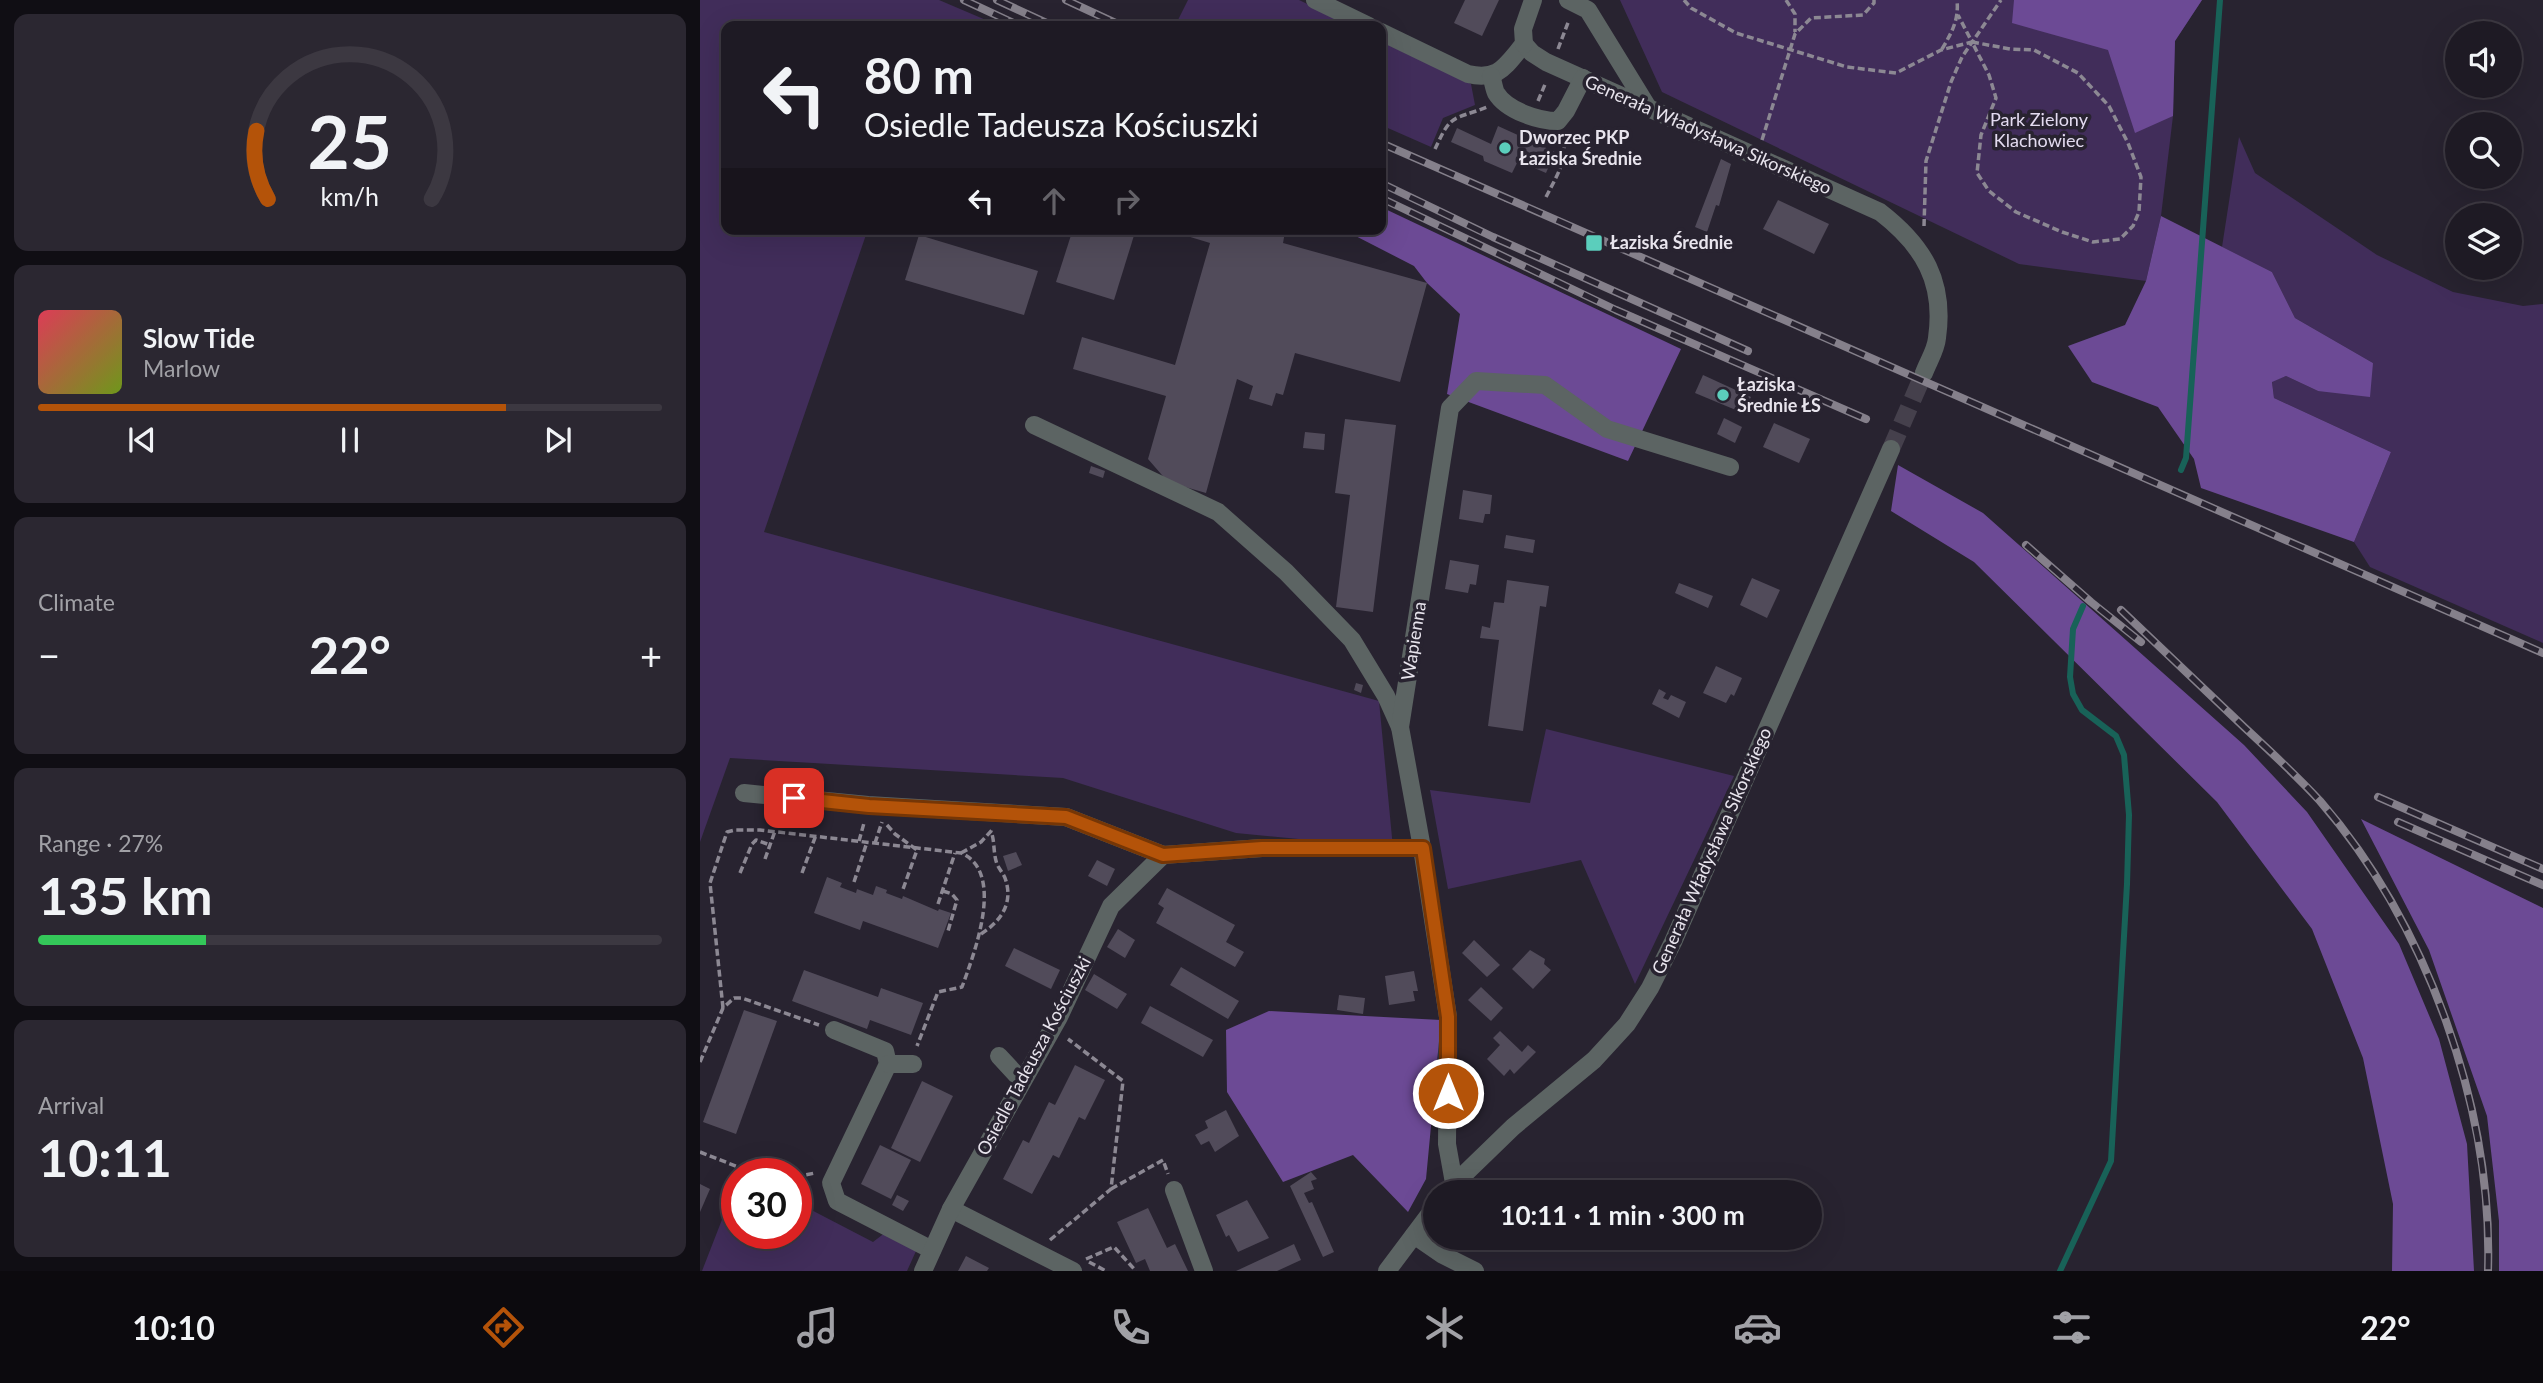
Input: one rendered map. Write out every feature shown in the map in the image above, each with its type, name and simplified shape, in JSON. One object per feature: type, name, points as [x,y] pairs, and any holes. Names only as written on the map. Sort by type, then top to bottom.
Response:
[{"type":"street","points":[[1315,0],[1359,21]]},
{"type":"street","points":[[1386,34],[1468,74],[1491,76],[1524,44],[1523,29],[1533,0]]},
{"type":"street","points":[[1568,0],[1588,10],[1647,106]]},
{"type":"street","name":"Generała Władysława Sikorskiego","points":[[1524,44],[1546,62],[1880,212],[1903,230],[1924,256],[1939,303],[1937,340],[1924,373]]},
{"type":"street","points":[[1491,76],[1497,94],[1511,107],[1545,121],[1558,121],[1583,78]]},
{"type":"street","name":"Wapienna","points":[[1450,1180],[1447,1144],[1448,1017],[1423,848],[1400,727],[1450,408],[1476,381],[1545,385],[1607,429],[1730,467]]},
{"type":"street","points":[[1034,425],[1218,512],[1286,572],[1352,640],[1386,696],[1400,727]]},
{"type":"street","name":"Generała Władysława Sikorskiego","points":[[1458,1180],[1513,1127],[1594,1060],[1627,1024],[1650,988],[1673,942],[1891,449]]},
{"type":"street","points":[[744,793],[869,806],[1066,817],[1163,855],[1262,848],[1423,848]]},
{"type":"street","name":"Osiedle Tadeusza Kościuszki","points":[[923,1271],[951,1209],[1059,1017],[1111,906],[1163,855]]},
{"type":"street","points":[[834,1030],[885,1051],[888,1065],[831,1183],[837,1201],[932,1250]]},
{"type":"street","points":[[999,1056],[1022,1082]]},
{"type":"street","points":[[888,1065],[911,1064]]},
{"type":"street","points":[[1174,1190],[1204,1271]]},
{"type":"street","points":[[951,1209],[1079,1265]]},
{"type":"street","points":[[1387,1271],[1423,1223]]},
{"type":"street","points":[[1414,1235],[1443,1255],[1475,1271]]},
{"type":"path","points":[[1684,0],[1691,8],[1736,33],[1847,67],[1896,73],[1941,50],[1972,42],[2034,50],[2078,74],[2109,106],[2129,143],[2141,177],[2139,212],[2133,226],[2120,239],[2093,242],[2062,232],[2017,212],[1989,191],[1977,173],[1981,135],[1996,98],[1989,75],[1972,42],[1958,15]]},
{"type":"path","points":[[1762,142],[1794,34],[1795,14],[1786,0]]},
{"type":"path","points":[[1794,34],[1811,18],[1863,15],[1874,0]]},
{"type":"path","points":[[1941,50],[1958,15],[1957,0]]},
{"type":"path","points":[[1924,256],[1926,161],[1951,82],[1972,42],[2001,0]]},
{"type":"path","points":[[1435,149],[1453,118],[1504,101]]},
{"type":"path","points":[[1546,197],[1564,162],[1566,151],[1558,121]]},
{"type":"path","points":[[1506,202],[1509,194]]},
{"type":"path","points":[[938,904],[958,853],[981,842],[1001,813]]},
{"type":"path","points":[[874,843],[883,818],[895,834],[917,850]]},
{"type":"path","points":[[723,1008],[710,883],[727,832],[775,831],[958,853],[970,857],[979,869],[985,903],[981,934],[962,987],[938,992],[911,1064]]},
{"type":"path","points":[[765,859],[775,831]]},
{"type":"path","points":[[981,934],[996,924],[1005,913],[1008,894],[1005,880],[996,862],[995,842],[991,831]]},
{"type":"path","points":[[802,873],[816,835]]},
{"type":"path","points":[[740,873],[756,840],[770,845]]},
{"type":"path","points":[[854,882],[867,842]]},
{"type":"path","points":[[902,892],[917,850]]},
{"type":"path","points":[[943,891],[952,894],[957,900],[948,931]]},
{"type":"path","points":[[700,1062],[723,1008],[733,998],[742,998],[834,1030]]},
{"type":"path","points":[[1058,1042],[1069,1038],[1123,1081],[1111,1189]]},
{"type":"path","points":[[700,1152],[721,1160]]},
{"type":"path","points":[[1048,1241],[1111,1189],[1163,1160],[1174,1190]]},
{"type":"path","points":[[1079,1265],[1114,1247],[1136,1271]]},
{"type":"green space","points":[[700,0],[939,0],[988,21],[721,21],[721,235],[866,235],[764,532],[1379,701],[1393,848],[1236,833],[1063,778],[730,758],[700,842]]},
{"type":"green space","points":[[1188,0],[1299,0],[1343,21],[1178,21]]},
{"type":"green space","name":"Park Zielony Klachowiec","points":[[1620,0],[2202,0],[2175,41],[2173,116],[2161,216],[2146,281],[2019,264],[1662,92]]},
{"type":"green space","points":[[1386,42],[1471,84],[1475,105],[1443,118],[1431,147],[1386,127]]},
{"type":"green space","points":[[2239,137],[2255,173],[2377,255],[2453,292],[2523,306],[2543,304],[2543,643],[2370,567],[2354,542],[2391,452],[2274,398],[2272,381],[2286,376],[2318,391],[2373,363],[2295,318],[2272,272],[2222,247]]},
{"type":"green space","points":[[1546,729],[1734,776],[1635,984],[1581,860],[1448,889],[1430,790],[1530,803]]},
{"type":"green space","points":[[812,1210],[873,1242],[886,1232],[916,1251],[907,1271],[702,1271],[721,1222],[721,1249],[812,1249]]},
{"type":"shaded area","points":[[2014,0],[2202,0],[2175,41],[2173,116],[2135,133],[2108,50],[2012,23]]},
{"type":"shaded area","points":[[1386,209],[1681,349],[1628,461],[1447,394],[1460,314],[1427,283],[1414,266],[1354,235],[1386,235]]},
{"type":"shaded area","points":[[2161,216],[2272,272],[2295,318],[2373,363],[2370,397],[2318,391],[2286,376],[2272,382],[2274,398],[2391,452],[2354,542],[2201,488],[2194,459],[2158,407],[2092,382],[2068,346],[2125,325],[2146,281]]},
{"type":"shaded area","points":[[1898,465],[1983,513],[2244,745],[2307,812],[2399,944],[2439,1039],[2467,1144],[2474,1271],[2392,1271],[2393,1204],[2363,1058],[2312,929],[2217,802],[1974,562],[1891,511]]},
{"type":"shaded area","points":[[2361,819],[2543,908],[2543,1271],[2499,1271],[2499,1221],[2487,1116],[2429,950]]},
{"type":"shaded area","points":[[1269,1011],[1441,1020],[1426,1179],[1423,1180],[1408,1212],[1353,1155],[1283,1182],[1227,1092],[1226,1030]]},
{"type":"building","points":[[1465,0],[1499,0],[1482,36],[1454,23]]},
{"type":"building","name":"Dworzec PKP Łaziska Średnie","points":[[1498,126],[1555,152],[1546,173],[1518,161],[1512,173],[1451,142],[1457,128],[1491,144]]},
{"type":"building","points":[[1721,159],[1731,164],[1719,206],[1716,205],[1707,232],[1695,227]]},
{"type":"building","points":[[1778,200],[1829,224],[1814,254],[1763,229]]},
{"type":"building","points":[[919,235],[1038,271],[1024,315],[905,280]]},
{"type":"building","points":[[1071,235],[1134,235],[1114,300],[1056,282]]},
{"type":"building","points":[[1184,235],[1284,235],[1283,243],[1427,283],[1400,382],[1295,353],[1283,395],[1276,393],[1272,406],[1249,399],[1253,386],[1237,379],[1206,493],[1168,482],[1148,459],[1166,396],[1073,369],[1082,337],[1175,365],[1210,243]]},
{"type":"building","name":"Łaziska Średnie ŁS","points":[[1703,375],[1751,397],[1743,413],[1695,393]]},
{"type":"building","points":[[1724,418],[1742,427],[1735,443],[1717,434]]},
{"type":"building","points":[[1345,419],[1396,425],[1373,612],[1336,607],[1350,495],[1335,493]]},
{"type":"building","points":[[1774,423],[1810,439],[1799,463],[1763,447]]},
{"type":"building","points":[[1305,432],[1325,434],[1324,450],[1303,448]]},
{"type":"building","points":[[1091,466],[1105,471],[1103,478],[1089,473]]},
{"type":"building","points":[[1463,490],[1492,495],[1490,514],[1485,514],[1483,523],[1459,519]]},
{"type":"building","points":[[1506,535],[1535,540],[1533,553],[1504,548]]},
{"type":"building","points":[[1450,560],[1479,565],[1476,585],[1470,584],[1468,593],[1445,589]]},
{"type":"building","points":[[1752,578],[1780,590],[1767,618],[1740,605]]},
{"type":"building","points":[[1507,580],[1549,586],[1546,607],[1540,606],[1523,731],[1488,726],[1499,640],[1480,638],[1482,626],[1490,628],[1494,602],[1504,603]]},
{"type":"building","points":[[1679,583],[1713,596],[1708,608],[1675,593]]},
{"type":"building","points":[[1716,666],[1742,678],[1734,696],[1731,694],[1726,703],[1703,693]]},
{"type":"building","points":[[1356,683],[1363,685],[1361,693],[1354,690]]},
{"type":"building","points":[[1659,689],[1666,693],[1663,698],[1668,700],[1671,695],[1686,702],[1679,718],[1652,704]]},
{"type":"building","points":[[1016,852],[1022,865],[1008,871],[1003,856]]},
{"type":"building","points":[[1097,860],[1115,869],[1107,886],[1088,876]]},
{"type":"building","points":[[827,877],[842,883],[840,887],[856,893],[857,889],[873,895],[876,886],[902,899],[903,896],[938,911],[939,909],[951,913],[938,948],[863,921],[860,930],[814,913]]},
{"type":"building","points":[[1167,888],[1235,925],[1226,942],[1244,952],[1235,967],[1156,923],[1164,908],[1158,904]]},
{"type":"building","points":[[1118,929],[1135,940],[1125,958],[1107,947]]},
{"type":"building","points":[[1474,940],[1500,965],[1487,977],[1462,953]]},
{"type":"building","points":[[1014,948],[1060,970],[1051,989],[1005,966]]},
{"type":"building","points":[[1530,950],[1545,959],[1544,964],[1551,970],[1533,989],[1512,969]]},
{"type":"building","points":[[1181,967],[1239,1001],[1228,1019],[1170,985]]},
{"type":"building","points":[[804,970],[878,997],[881,988],[923,1003],[911,1035],[870,1020],[867,1029],[792,1001]]},
{"type":"building","points":[[1414,971],[1418,991],[1413,991],[1415,1001],[1389,1005],[1385,976]]},
{"type":"building","points":[[1094,974],[1127,994],[1117,1009],[1085,990]]},
{"type":"building","points":[[1481,987],[1503,1008],[1491,1021],[1468,1000]]},
{"type":"building","points":[[1339,995],[1365,998],[1363,1014],[1337,1010]]},
{"type":"building","points":[[1150,1006],[1213,1040],[1203,1057],[1141,1023]]},
{"type":"building","points":[[744,1010],[777,1021],[736,1134],[703,1122]]},
{"type":"building","points":[[1500,1031],[1522,1052],[1528,1045],[1536,1052],[1514,1074],[1510,1069],[1504,1076],[1487,1059],[1500,1045],[1493,1038]]},
{"type":"building","points":[[1075,1065],[1105,1080],[1085,1120],[1079,1117],[1059,1158],[1053,1155],[1032,1194],[1003,1179],[1023,1140],[1029,1143],[1049,1102],[1055,1105]]},
{"type":"building","points":[[922,1081],[953,1096],[920,1162],[891,1148]]},
{"type":"building","points":[[1226,1110],[1239,1136],[1215,1152],[1209,1141],[1201,1145],[1195,1135],[1208,1128],[1205,1121]]},
{"type":"building","points":[[880,1145],[911,1160],[891,1199],[861,1184]]},
{"type":"building","points":[[1311,1172],[1317,1179],[1311,1181],[1314,1189],[1304,1193],[1309,1203],[1312,1202],[1334,1252],[1323,1257],[1290,1186]]},
{"type":"building","points":[[700,1184],[710,1189],[700,1212]]},
{"type":"building","points":[[897,1195],[909,1201],[903,1211],[892,1205]]},
{"type":"building","points":[[1247,1200],[1269,1238],[1238,1252],[1229,1235],[1226,1237],[1216,1215]]},
{"type":"building","points":[[1148,1208],[1167,1248],[1175,1244],[1188,1271],[1150,1271],[1145,1259],[1136,1263],[1117,1222]]},
{"type":"building","points":[[1294,1244],[1301,1260],[1277,1271],[1236,1271]]},
{"type":"building","points":[[966,1256],[989,1268],[987,1271],[958,1271]]},
{"type":"waterway","points":[[2181,470],[2186,458],[2220,0]]},
{"type":"waterway","points":[[2060,1271],[2111,1161],[2127,884],[2129,815],[2124,755],[2116,736],[2082,710],[2073,694],[2070,677],[2073,629],[2083,606]]},
{"type":"tunnel","points":[[1891,449],[1924,373]]},
{"type":"railway","points":[[964,0],[1009,21]]},
{"type":"railway","points":[[997,0],[1042,21]]},
{"type":"railway","points":[[1066,0],[1111,21]]},
{"type":"railway","points":[[1386,145],[2543,653]]},
{"type":"railway","points":[[1386,185],[1493,237],[1748,351]]},
{"type":"railway","points":[[1386,200],[1616,310],[1866,419]]},
{"type":"railway","points":[[2026,545],[2141,642]]},
{"type":"railway","points":[[2121,610],[2320,801],[2358,850],[2392,903],[2421,961],[2446,1021],[2465,1083],[2479,1146],[2487,1209],[2488,1271]]},
{"type":"railway","points":[[2378,797],[2543,869]]},
{"type":"railway","points":[[2398,822],[2543,885]]},
{"type":"place","name":"Dworzec PKP Łaziska Średnie","points":[[1505,148]]},
{"type":"place","name":"Łaziska Średnie","points":[[1594,243]]},
{"type":"place","name":"Łaziska Średnie ŁS","points":[[1723,395]]},
{"type":"route","points":[[794,798],[869,806],[1066,817],[1163,855],[1262,848],[1423,848],[1448,1017],[1448,1093]]}]
